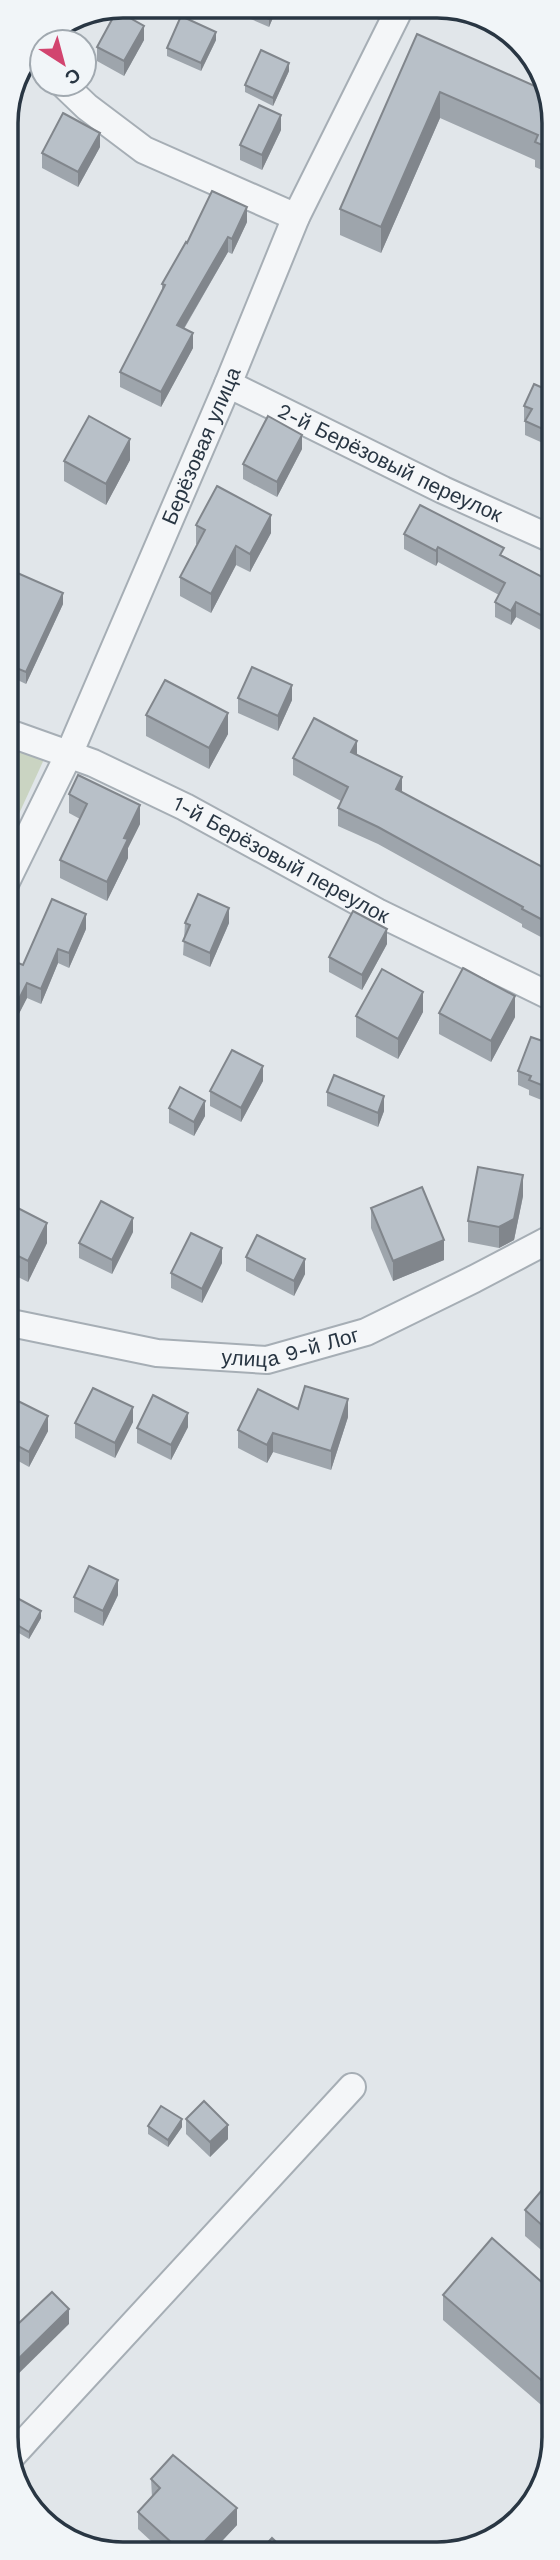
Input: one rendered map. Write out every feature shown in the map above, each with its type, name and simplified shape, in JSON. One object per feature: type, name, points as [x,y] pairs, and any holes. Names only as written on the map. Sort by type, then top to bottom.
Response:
[{"type":"street","points":[[395,19],[416,38]]},
{"type":"street","name":"Берёзовая улица","points":[[18,858],[69,754],[228,384],[296,218],[395,19]]},
{"type":"street","points":[[78,98],[144,150],[296,218]]},
{"type":"street","name":"2-й Берёзовый переулок","points":[[228,384],[443,491],[542,535]]},
{"type":"street","name":"1-й Берёзовый переулок","points":[[18,736],[69,754],[185,807],[377,912],[542,992]]},
{"type":"street","name":"улица 9-й Лог","points":[[17,1324],[157,1353],[267,1360],[366,1332],[542,1243]]},
{"type":"street","points":[[18,2449],[352,2087]]},
{"type":"green space","points":[[18,749],[46,755],[18,817]]},
{"type":"building","points":[[130,18],[144,26],[124,61],[98,48],[112,19]]},
{"type":"building","points":[[180,18],[216,32],[201,63],[167,48]]},
{"type":"building","points":[[417,34],[536,87],[542,109],[542,145],[535,142],[538,135],[440,92],[381,227],[340,209]]},
{"type":"building","points":[[261,50],[289,63],[273,98],[245,85]]},
{"type":"building","points":[[259,105],[281,115],[262,155],[240,145]]},
{"type":"building","points":[[63,113],[100,133],[78,172],[42,153]]},
{"type":"building","points":[[212,191],[247,207],[232,239],[228,237],[177,325],[193,333],[161,392],[120,372],[165,285],[162,284],[187,243]]},
{"type":"building","points":[[534,384],[542,388],[542,429],[525,421],[532,409],[524,406]]},
{"type":"building","points":[[89,416],[130,439],[106,484],[64,461]]},
{"type":"building","points":[[268,416],[302,435],[277,482],[243,464]]},
{"type":"building","points":[[217,486],[271,515],[250,554],[236,546],[211,594],[180,577],[205,530],[196,525]]},
{"type":"building","points":[[420,505],[504,548],[500,555],[542,577],[542,616],[516,602],[511,611],[495,602],[505,583],[438,547],[436,551],[404,534]]},
{"type":"building","points":[[18,573],[63,593],[26,672],[18,669]]},
{"type":"building","points":[[252,667],[292,685],[278,716],[238,698]]},
{"type":"building","points":[[165,680],[228,713],[209,748],[146,715]]},
{"type":"building","points":[[314,718],[357,741],[351,752],[402,777],[396,789],[542,867],[542,920],[378,827],[338,808],[348,787],[293,758]]},
{"type":"building","points":[[78,775],[140,805],[124,838],[128,839],[107,882],[60,860],[87,804],[69,794]]},
{"type":"building","points":[[198,894],[229,908],[210,953],[183,941],[190,925],[185,923]]},
{"type":"building","points":[[52,899],[86,914],[69,953],[58,949],[41,989],[27,983],[18,1002],[18,963],[23,965]]},
{"type":"building","points":[[353,911],[387,929],[362,975],[329,957]]},
{"type":"building","points":[[463,968],[515,996],[491,1041],[439,1013]]},
{"type":"building","points":[[382,969],[423,992],[398,1039],[356,1016]]},
{"type":"building","points":[[531,1037],[542,1041],[542,1085],[529,1080],[531,1076],[518,1071]]},
{"type":"building","points":[[232,1050],[263,1066],[241,1108],[210,1091]]},
{"type":"building","points":[[334,1075],[384,1096],[378,1113],[327,1092]]},
{"type":"building","points":[[180,1087],[205,1101],[194,1122],[169,1108]]},
{"type":"building","points":[[478,1167],[523,1175],[514,1219],[499,1227],[468,1221]]},
{"type":"building","points":[[422,1187],[444,1240],[393,1261],[371,1208]]},
{"type":"building","points":[[101,1201],[133,1218],[112,1260],[79,1243]]},
{"type":"building","points":[[18,1208],[47,1223],[28,1261],[18,1256]]},
{"type":"building","points":[[191,1233],[222,1248],[202,1289],[171,1273]]},
{"type":"building","points":[[257,1235],[305,1259],[294,1281],[246,1257]]},
{"type":"building","points":[[305,1386],[348,1399],[331,1451],[273,1433],[267,1445],[238,1430],[258,1389],[298,1409]]},
{"type":"building","points":[[93,1388],[133,1407],[115,1443],[75,1423]]},
{"type":"building","points":[[153,1395],[188,1413],[171,1445],[137,1428]]},
{"type":"building","points":[[17,1401],[48,1416],[29,1452],[17,1446]]},
{"type":"building","points":[[89,1566],[118,1580],[103,1611],[74,1597]]},
{"type":"building","points":[[17,1598],[41,1611],[29,1632],[17,1625]]},
{"type":"building","points":[[204,2101],[228,2125],[210,2142],[186,2119]]},
{"type":"building","points":[[161,2106],[182,2119],[168,2140],[148,2126]]},
{"type":"building","points":[[542,2190],[542,2225],[525,2210]]},
{"type":"building","points":[[492,2238],[542,2282],[542,2381],[443,2295]]},
{"type":"building","points":[[52,2292],[69,2309],[17,2360],[17,2321],[19,2323]]},
{"type":"building","points":[[173,2455],[237,2508],[206,2542],[171,2542],[138,2512],[160,2488],[151,2479]]}]
